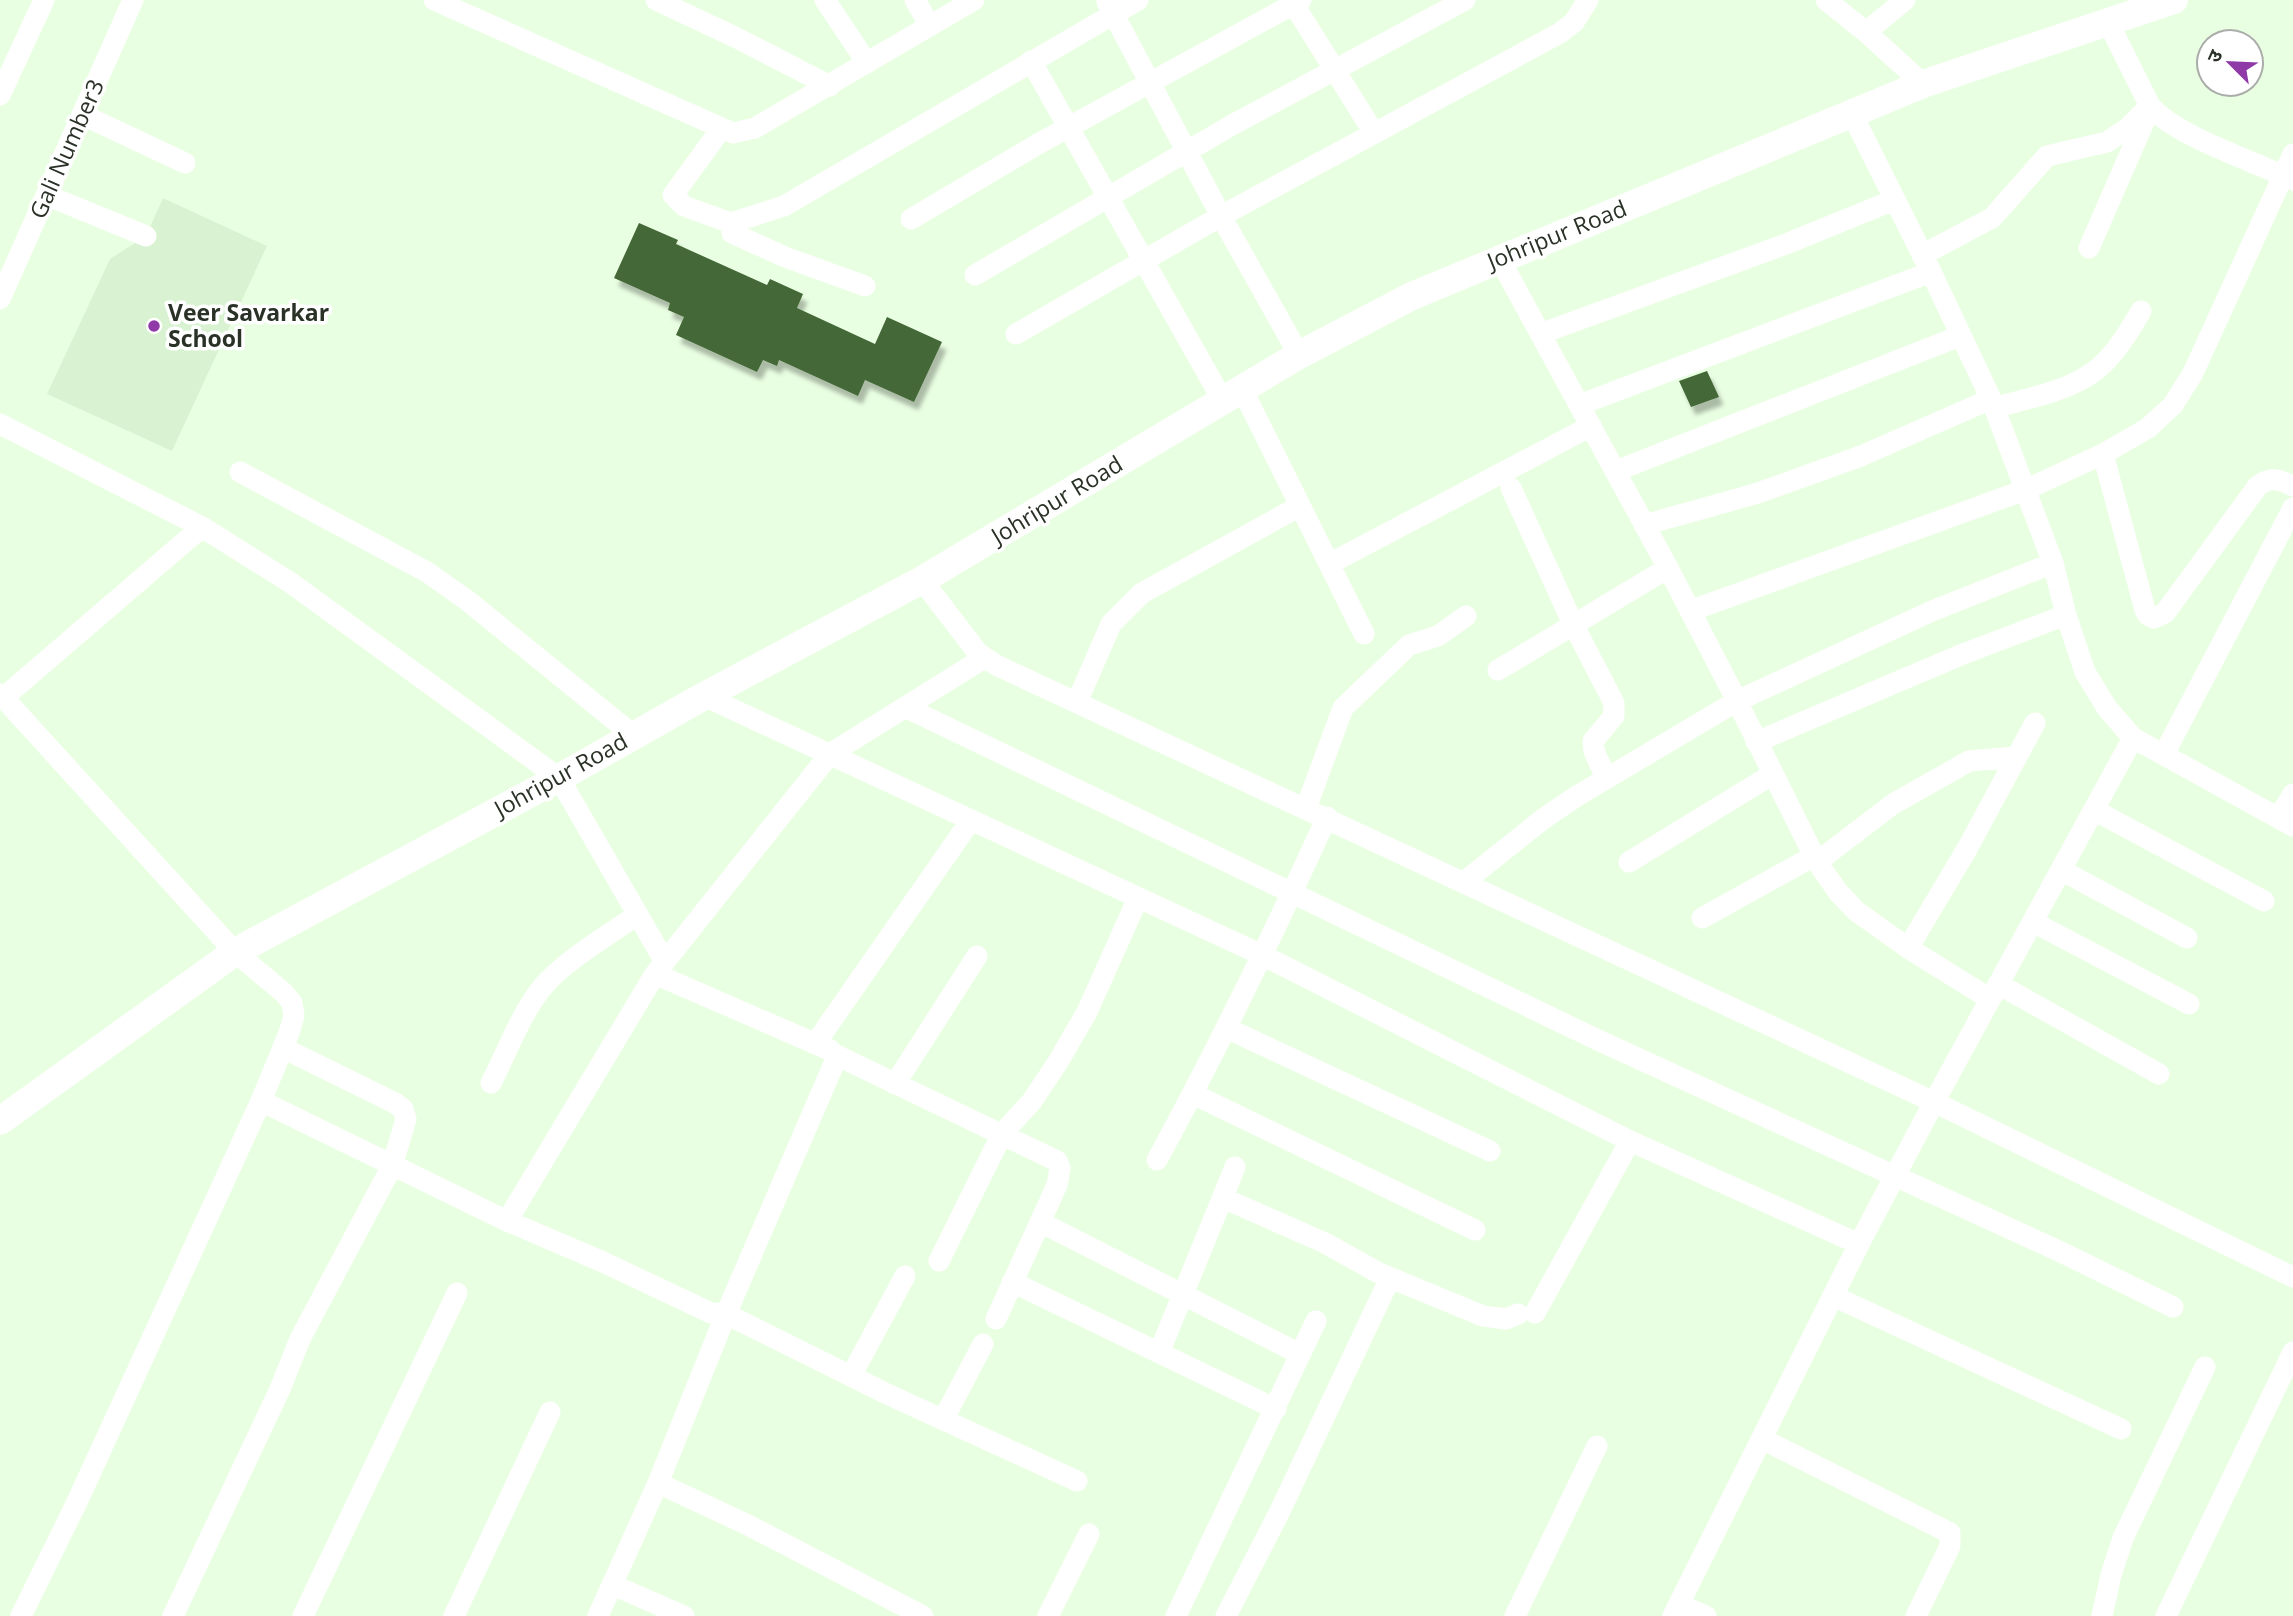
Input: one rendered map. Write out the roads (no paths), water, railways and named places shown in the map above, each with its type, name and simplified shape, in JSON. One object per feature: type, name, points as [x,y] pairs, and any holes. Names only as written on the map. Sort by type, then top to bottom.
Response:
[{"type":"street","points":[[0,95],[5,71],[44,0]]},
{"type":"street","name":"Gali Number3","points":[[0,299],[133,0]]},
{"type":"street","points":[[434,0],[733,133],[755,128],[974,0]]},
{"type":"street","points":[[656,0],[830,86]]},
{"type":"street","points":[[825,0],[867,63]]},
{"type":"street","points":[[915,0],[930,26]]},
{"type":"street","points":[[721,129],[673,195],[684,206],[731,223],[784,206],[1031,61],[1110,6],[1138,0]]},
{"type":"street","points":[[975,275],[1187,150],[1465,0]]},
{"type":"street","points":[[1016,334],[1221,216],[1560,33],[1574,22],[1588,0]]},
{"type":"street","points":[[1826,0],[1923,84]]},
{"type":"street","points":[[1866,32],[1905,0]]},
{"type":"street","name":"Johripur Road","points":[[0,1121],[235,952],[922,580],[1299,355],[1412,296],[1923,84],[2174,0]]},
{"type":"street","points":[[911,219],[1295,1],[1374,133]]},
{"type":"street","points":[[1110,6],[1221,216],[1299,355]]},
{"type":"street","points":[[2108,22],[2150,106],[2158,115],[2178,128],[2288,178]]},
{"type":"street","points":[[1031,61],[1144,260],[1233,395],[1300,506],[1364,634]]},
{"type":"street","points":[[2089,248],[2150,106]]},
{"type":"street","points":[[1579,405],[1927,263],[1992,218],[2047,156],[2107,142],[2129,128],[2150,106]]},
{"type":"street","points":[[1852,114],[1993,403],[2053,563],[2066,615],[2085,672],[2107,708],[2133,737],[2286,822],[2293,794]]},
{"type":"street","points":[[83,115],[185,163]]},
{"type":"street","points":[[1690,611],[2025,490],[2103,454],[2148,428],[2173,405],[2193,373],[2288,178],[2293,154]]},
{"type":"street","points":[[46,195],[146,236]]},
{"type":"street","points":[[1541,334],[1786,244],[1894,200]]},
{"type":"street","points":[[731,223],[732,233],[785,257],[865,286]]},
{"type":"street","points":[[1499,258],[1668,568],[1816,859],[1838,892],[1856,911],[1908,948],[2159,1074]]},
{"type":"street","points":[[1644,525],[1784,484],[1993,403],[2071,385],[2106,362],[2141,311]]},
{"type":"street","points":[[1616,471],[1960,336]]},
{"type":"street","points":[[0,424],[202,527],[291,583],[559,778],[638,915],[660,968],[1057,1161],[1060,1168],[1056,1185],[996,1319]]},
{"type":"street","points":[[1329,564],[1591,426]]},
{"type":"street","points":[[2103,454],[2145,610],[2154,618],[2165,613],[2257,487],[2264,481],[2273,479],[2293,486]]},
{"type":"street","points":[[240,472],[427,572],[468,601],[633,735]]},
{"type":"street","points":[[1511,488],[1573,624],[1614,703],[1614,716],[1593,741],[1594,751],[1606,779]]},
{"type":"street","points":[[1077,702],[1111,624],[1142,593],[1300,506]]},
{"type":"street","points":[[2164,754],[2293,508]]},
{"type":"street","points":[[21,1616],[77,1502],[261,1101],[294,1016],[292,1003],[235,952],[2,696],[202,527]]},
{"type":"street","points":[[1464,882],[1542,819],[1737,701],[1932,611],[2016,580],[2053,563]]},
{"type":"street","points":[[1498,670],[1668,568]]},
{"type":"street","points":[[922,580],[984,658],[1934,1101],[2293,1278]]},
{"type":"street","points":[[1756,742],[1963,654],[2066,615]]},
{"type":"street","points":[[1306,808],[1343,708],[1409,645],[1438,636],[1466,616]]},
{"type":"street","points":[[507,1222],[660,968],[830,754],[984,658]]},
{"type":"street","points":[[704,696],[1262,955],[1630,1141],[1859,1244]]},
{"type":"street","points":[[907,708],[1601,1041],[2061,1252],[2173,1307]]},
{"type":"street","points":[[1908,948],[2035,723]]},
{"type":"street","points":[[1706,1616],[1676,1610],[1894,1177],[2133,737]]},
{"type":"street","points":[[1702,918],[1816,859],[1893,804],[1969,761],[2016,757]]},
{"type":"street","points":[[1629,862],[1773,774]]},
{"type":"street","points":[[2094,810],[2264,901]]},
{"type":"street","points":[[1157,1160],[1226,1028],[1327,817]]},
{"type":"street","points":[[815,1044],[971,820]]},
{"type":"street","points":[[2061,870],[2187,938]]},
{"type":"street","points":[[939,1261],[1002,1134],[1032,1101],[1087,1012],[1138,898]]},
{"type":"street","points":[[491,1083],[531,1004],[546,984],[568,963],[638,915]]},
{"type":"street","points":[[2034,922],[2189,1004]]},
{"type":"street","points":[[895,1084],[977,956]]},
{"type":"street","points":[[1226,1028],[1490,1151]]},
{"type":"street","points":[[173,1616],[280,1390],[300,1339],[392,1166],[406,1119],[403,1110],[283,1048]]},
{"type":"street","points":[[598,1616],[658,1483],[726,1314],[835,1065],[836,1055]]},
{"type":"street","points":[[1193,1094],[1475,1230]]},
{"type":"street","points":[[261,1101],[507,1222],[603,1262],[711,1313],[726,1314],[943,1420],[1077,1481]]},
{"type":"street","points":[[1223,1198],[1325,1243],[1390,1278],[1483,1315],[1506,1318],[1527,1314],[1630,1141]]},
{"type":"street","points":[[1159,1353],[1236,1167]]},
{"type":"street","points":[[1040,1222],[1300,1354]]},
{"type":"street","points":[[851,1376],[905,1276]]},
{"type":"street","points":[[1226,1616],[1291,1488],[1390,1278]]},
{"type":"street","points":[[1012,1282],[1276,1409]]},
{"type":"street","points":[[303,1616],[457,1293]]},
{"type":"street","points":[[1833,1296],[2121,1429]]},
{"type":"street","points":[[1176,1616],[1316,1321]]},
{"type":"street","points":[[943,1420],[983,1344]]},
{"type":"street","points":[[2166,1616],[2293,1352]]},
{"type":"street","points":[[2102,1616],[2123,1538],[2205,1367]]},
{"type":"street","points":[[454,1616],[550,1412]]},
{"type":"street","points":[[1762,1439],[1950,1533],[1950,1546],[1916,1616]]},
{"type":"street","points":[[1514,1616],[1597,1446]]},
{"type":"street","points":[[658,1483],[748,1525],[923,1616]]},
{"type":"street","points":[[1048,1616],[1089,1534]]},
{"type":"street","points":[[613,1584],[684,1616]]},
{"type":"place","name":"Veer Savarkar School","points":[[154,326]]}]
